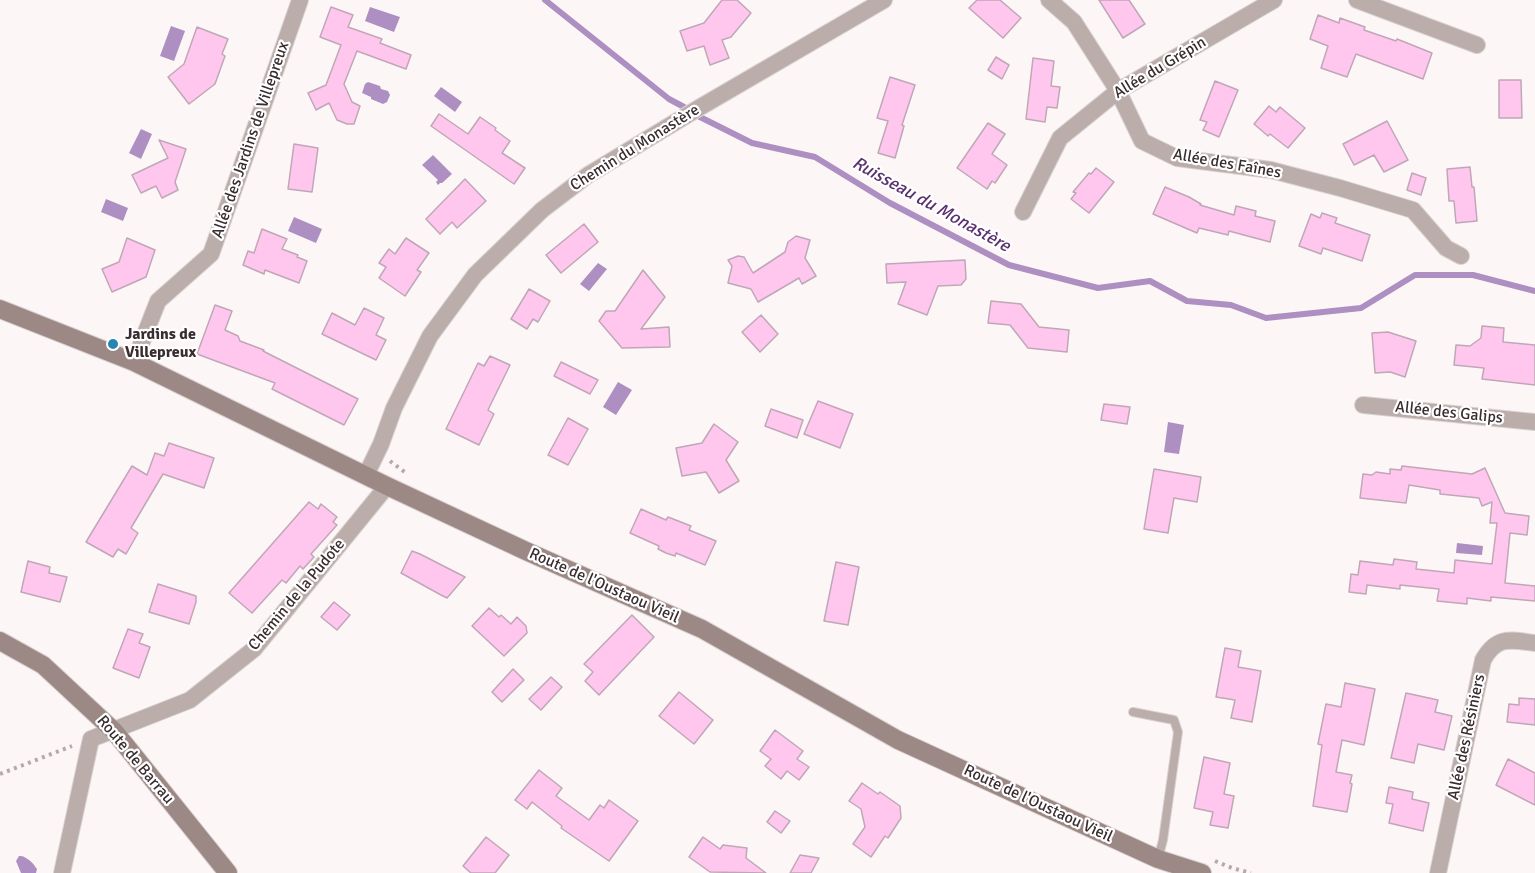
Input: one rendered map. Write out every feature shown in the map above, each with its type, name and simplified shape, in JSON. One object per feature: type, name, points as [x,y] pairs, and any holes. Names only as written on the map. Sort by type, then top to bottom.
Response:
[{"type":"street","name":"Allée des Jardins de Villepreux","points":[[134,362],[158,301],[210,254],[300,0]]},
{"type":"street","name":"Chemin du Monastère","points":[[366,475],[381,444],[394,408],[430,336],[475,275],[542,210],[588,175],[884,0]]},
{"type":"street","name":"Allée des Faînes","points":[[1049,0],[1074,22],[1118,91],[1142,141],[1177,158],[1271,170],[1413,210],[1446,248],[1461,256]]},
{"type":"street","name":"Allée du Grépin","points":[[1023,212],[1060,138],[1118,91],[1274,0]]},
{"type":"street","points":[[1357,0],[1477,45]]},
{"type":"street","name":"Route de l'Oustaou Vieil","points":[[0,309],[134,362],[387,486],[702,629],[898,740],[1158,859],[1202,873]]},
{"type":"street","name":"Allée des Galips","points":[[1363,405],[1535,422]]},
{"type":"street","name":"Chemin de la Pudote","points":[[91,739],[190,700],[254,649],[387,486]]},
{"type":"street","name":"Route de Barrau","points":[[0,641],[43,665],[114,731],[228,873]]},
{"type":"street","name":"Allée des Résiniers","points":[[1438,873],[1483,660],[1488,650],[1502,641],[1535,643]]},
{"type":"street","points":[[62,873],[91,739]]},
{"type":"lane","points":[[1133,712],[1174,720],[1178,732],[1163,840],[1158,859]]},
{"type":"path","points":[[0,774],[91,739]]},
{"type":"shaded area","points":[[370,7],[400,17],[394,32],[365,21]]},
{"type":"shaded area","points":[[171,26],[185,31],[174,61],[160,56]]},
{"type":"shaded area","points":[[368,82],[388,91],[390,95],[387,102],[383,104],[362,93]]},
{"type":"shaded area","points":[[441,87],[462,102],[455,112],[434,96]]},
{"type":"shaded area","points":[[141,129],[152,134],[141,159],[129,153]]},
{"type":"shaded area","points":[[433,155],[452,174],[438,185],[436,182],[438,180],[422,165]]},
{"type":"shaded area","points":[[106,199],[128,208],[123,221],[101,212]]},
{"type":"shaded area","points":[[294,217],[322,229],[316,243],[288,231]]},
{"type":"shaded area","points":[[598,263],[607,269],[589,291],[580,284]]},
{"type":"shaded area","points":[[618,382],[632,390],[616,415],[603,407]]},
{"type":"shaded area","points":[[1168,422],[1184,425],[1179,454],[1164,452]]},
{"type":"shaded area","points":[[1457,543],[1483,546],[1482,555],[1456,553]]},
{"type":"shaded area","points":[[19,856],[32,862],[37,869],[36,873],[21,873],[16,861]]},
{"type":"building","points":[[722,0],[737,0],[751,13],[731,37],[722,40],[729,58],[710,65],[704,46],[687,51],[680,31],[704,23]]},
{"type":"building","points":[[977,0],[1000,0],[1021,18],[1003,38],[969,8]]},
{"type":"building","points":[[1099,0],[1129,0],[1145,24],[1123,38]]},
{"type":"building","points":[[331,7],[353,15],[348,27],[382,39],[380,43],[411,55],[406,69],[357,51],[344,84],[352,102],[360,106],[354,124],[337,120],[329,103],[316,110],[308,93],[326,85],[341,45],[320,37]]},
{"type":"building","points":[[1318,15],[1339,23],[1340,18],[1365,27],[1364,30],[1396,41],[1397,39],[1432,53],[1423,79],[1356,54],[1347,77],[1321,68],[1328,46],[1310,39]]},
{"type":"building","points":[[197,27],[228,39],[222,54],[225,56],[215,84],[189,104],[168,77],[184,64]]},
{"type":"building","points":[[996,57],[1009,65],[1002,79],[988,70]]},
{"type":"building","points":[[1033,58],[1054,61],[1051,86],[1060,87],[1057,108],[1047,107],[1045,122],[1026,119]]},
{"type":"building","points":[[890,77],[915,85],[902,125],[904,126],[895,158],[878,153],[888,121],[877,118]]},
{"type":"building","points":[[1499,80],[1521,80],[1522,118],[1499,118]]},
{"type":"building","points":[[1215,81],[1238,90],[1219,137],[1203,130],[1207,122],[1200,120]]},
{"type":"building","points":[[1269,106],[1276,112],[1280,107],[1305,128],[1288,148],[1254,124]]},
{"type":"building","points":[[439,114],[468,134],[480,117],[510,141],[502,153],[525,168],[514,184],[431,126]]},
{"type":"building","points":[[1387,121],[1408,160],[1384,172],[1374,155],[1354,165],[1343,144]]},
{"type":"building","points":[[988,123],[1005,134],[992,154],[1007,165],[995,183],[992,181],[987,189],[957,168]]},
{"type":"building","points":[[159,140],[186,149],[175,182],[178,190],[162,198],[156,186],[141,193],[132,175],[168,158]]},
{"type":"building","points":[[294,144],[318,148],[312,192],[288,189]]},
{"type":"building","points":[[1470,167],[1477,221],[1456,223],[1454,201],[1449,201],[1447,169]]},
{"type":"building","points":[[1096,168],[1114,182],[1089,213],[1071,199],[1076,193],[1073,192]]},
{"type":"building","points":[[1412,173],[1426,178],[1421,195],[1407,190]]},
{"type":"building","points":[[465,179],[486,201],[457,228],[452,222],[440,234],[426,219]]},
{"type":"building","points":[[1165,187],[1189,197],[1200,205],[1234,215],[1236,206],[1256,211],[1255,216],[1275,221],[1270,242],[1229,231],[1228,235],[1199,228],[1197,233],[1153,214]]},
{"type":"building","points":[[1322,213],[1337,218],[1335,223],[1370,235],[1362,261],[1323,248],[1321,254],[1299,246],[1311,214],[1320,218]]},
{"type":"building","points":[[584,224],[598,242],[561,273],[546,255]]},
{"type":"building","points":[[262,229],[287,239],[282,249],[307,261],[299,283],[265,270],[264,274],[243,265],[248,251],[254,253]]},
{"type":"building","points":[[796,236],[810,240],[805,258],[816,276],[802,284],[799,278],[758,302],[751,289],[728,283],[732,266],[728,260],[738,256],[744,257],[753,273],[785,252],[788,242]]},
{"type":"building","points":[[127,238],[155,250],[146,277],[112,292],[102,269],[119,262]]},
{"type":"building","points":[[406,238],[429,253],[417,270],[421,272],[405,296],[379,278],[386,267],[379,263],[389,249],[395,254]]},
{"type":"building","points":[[965,260],[966,279],[961,285],[938,286],[927,315],[898,304],[906,282],[887,283],[886,264]]},
{"type":"building","points":[[643,270],[665,297],[641,329],[669,327],[670,347],[622,348],[599,321],[606,311],[615,311]]},
{"type":"building","points":[[529,289],[550,301],[538,322],[533,319],[527,329],[511,319]]},
{"type":"building","points":[[991,301],[1021,304],[1039,327],[1069,330],[1067,352],[1028,348],[1010,325],[988,323]]},
{"type":"building","points":[[215,305],[232,311],[225,330],[238,336],[240,341],[264,350],[358,399],[344,425],[272,389],[275,383],[197,354]]},
{"type":"building","points":[[364,308],[384,318],[376,335],[386,340],[376,360],[322,334],[332,313],[355,325]]},
{"type":"building","points":[[761,315],[778,334],[760,352],[742,332]]},
{"type":"building","points":[[1482,326],[1504,328],[1503,342],[1535,345],[1535,385],[1482,379],[1484,368],[1454,365],[1456,345],[1470,346],[1481,338]]},
{"type":"building","points":[[1388,332],[1416,341],[1405,377],[1390,372],[1375,373],[1372,333]]},
{"type":"building","points":[[490,356],[510,365],[488,410],[494,414],[479,445],[446,429],[478,363],[484,366]]},
{"type":"building","points":[[561,362],[598,380],[590,394],[554,376]]},
{"type":"building","points":[[818,401],[853,414],[840,448],[804,434]]},
{"type":"building","points":[[1104,404],[1130,407],[1127,424],[1101,420]]},
{"type":"building","points":[[771,409],[803,420],[797,438],[765,426]]},
{"type":"building","points":[[568,418],[588,429],[568,465],[548,455]]},
{"type":"building","points":[[714,424],[738,442],[726,460],[739,481],[719,493],[706,472],[682,476],[676,448],[702,443]]},
{"type":"building","points":[[169,443],[214,458],[204,488],[163,474],[131,528],[138,533],[126,554],[118,549],[113,557],[86,542],[132,466],[147,475],[155,453],[164,456]]},
{"type":"building","points":[[1402,466],[1472,474],[1485,468],[1505,513],[1529,516],[1527,535],[1510,533],[1505,583],[1535,586],[1535,601],[1491,597],[1491,601],[1467,598],[1467,604],[1437,601],[1439,589],[1400,585],[1400,589],[1367,585],[1366,594],[1349,592],[1351,574],[1358,575],[1360,561],[1393,565],[1394,559],[1417,562],[1416,569],[1454,573],[1455,560],[1492,564],[1497,523],[1490,523],[1492,502],[1482,506],[1479,498],[1440,494],[1440,490],[1409,485],[1406,503],[1360,498],[1363,474],[1372,475],[1376,472],[1390,474],[1390,469],[1401,470]]},
{"type":"building","points":[[1154,469],[1201,477],[1197,502],[1174,498],[1168,533],[1144,529]]},
{"type":"building","points":[[309,502],[318,509],[321,504],[337,517],[333,522],[337,525],[311,554],[314,557],[303,569],[300,566],[286,583],[282,580],[252,613],[229,593]]},
{"type":"building","points":[[641,509],[666,520],[668,517],[691,526],[689,530],[716,541],[705,565],[676,553],[675,556],[666,553],[658,549],[659,546],[630,533]]},
{"type":"building","points":[[412,551],[465,577],[447,598],[401,573]]},
{"type":"building","points":[[28,561],[50,567],[49,573],[67,577],[60,602],[21,592]]},
{"type":"building","points":[[836,562],[859,567],[848,625],[824,621]]},
{"type":"building","points":[[158,584],[196,596],[189,624],[149,612]]},
{"type":"building","points":[[334,602],[350,615],[337,630],[321,617]]},
{"type":"building","points":[[489,608],[511,624],[517,617],[526,626],[527,633],[504,656],[472,626]]},
{"type":"building","points":[[632,615],[654,637],[599,695],[585,681],[593,672],[584,664]]},
{"type":"building","points":[[128,629],[143,634],[139,643],[150,647],[139,678],[113,668]]},
{"type":"building","points":[[1225,648],[1241,651],[1238,667],[1261,671],[1252,722],[1231,718],[1235,700],[1216,697]]},
{"type":"building","points":[[513,669],[524,680],[502,702],[492,692]]},
{"type":"building","points":[[551,677],[562,687],[541,710],[529,699]]},
{"type":"building","points":[[1345,683],[1375,689],[1364,745],[1342,740],[1336,772],[1352,775],[1347,812],[1313,806],[1322,745],[1318,744],[1326,704],[1341,707]]},
{"type":"building","points":[[679,692],[713,720],[694,744],[659,716]]},
{"type":"building","points":[[1406,693],[1438,700],[1435,712],[1452,716],[1444,750],[1418,744],[1414,763],[1391,758]]},
{"type":"building","points":[[1519,698],[1535,699],[1535,725],[1507,722],[1509,704],[1519,705]]},
{"type":"building","points":[[775,730],[803,751],[797,759],[809,767],[799,780],[787,771],[781,779],[765,766],[771,759],[760,751]]},
{"type":"building","points":[[1204,757],[1230,763],[1224,794],[1234,796],[1228,828],[1210,825],[1213,812],[1194,808]]},
{"type":"building","points":[[1508,759],[1535,773],[1535,805],[1496,785]]},
{"type":"building","points":[[539,770],[562,788],[556,796],[589,820],[600,805],[604,808],[609,800],[638,821],[609,861],[561,828],[562,826],[532,802],[527,809],[515,800]]},
{"type":"building","points":[[862,783],[900,806],[901,818],[888,838],[885,836],[871,857],[853,844],[865,827],[861,809],[849,801]]},
{"type":"building","points":[[1389,787],[1413,792],[1412,799],[1429,803],[1423,831],[1389,823],[1393,804],[1386,803]]},
{"type":"building","points":[[775,811],[790,821],[781,833],[767,822]]},
{"type":"building","points":[[486,837],[509,855],[495,873],[471,873],[463,866]]},
{"type":"building","points":[[703,837],[720,849],[723,845],[747,848],[746,858],[766,873],[710,872],[689,857]]},
{"type":"building","points":[[800,855],[819,858],[811,873],[790,873]]},
{"type":"waterway","name":"Ruisseau du Monastère","points":[[545,0],[669,99],[684,107]]},
{"type":"waterway","name":"Ruisseau du Monastère","points":[[698,116],[752,143],[815,157],[890,203],[1009,265],[1098,288],[1150,281],[1187,301],[1231,305],[1266,318],[1361,308],[1415,275],[1473,275],[1535,291]]},
{"type":"place","name":"Jardins de Villepreux","points":[[113,344]]}]
